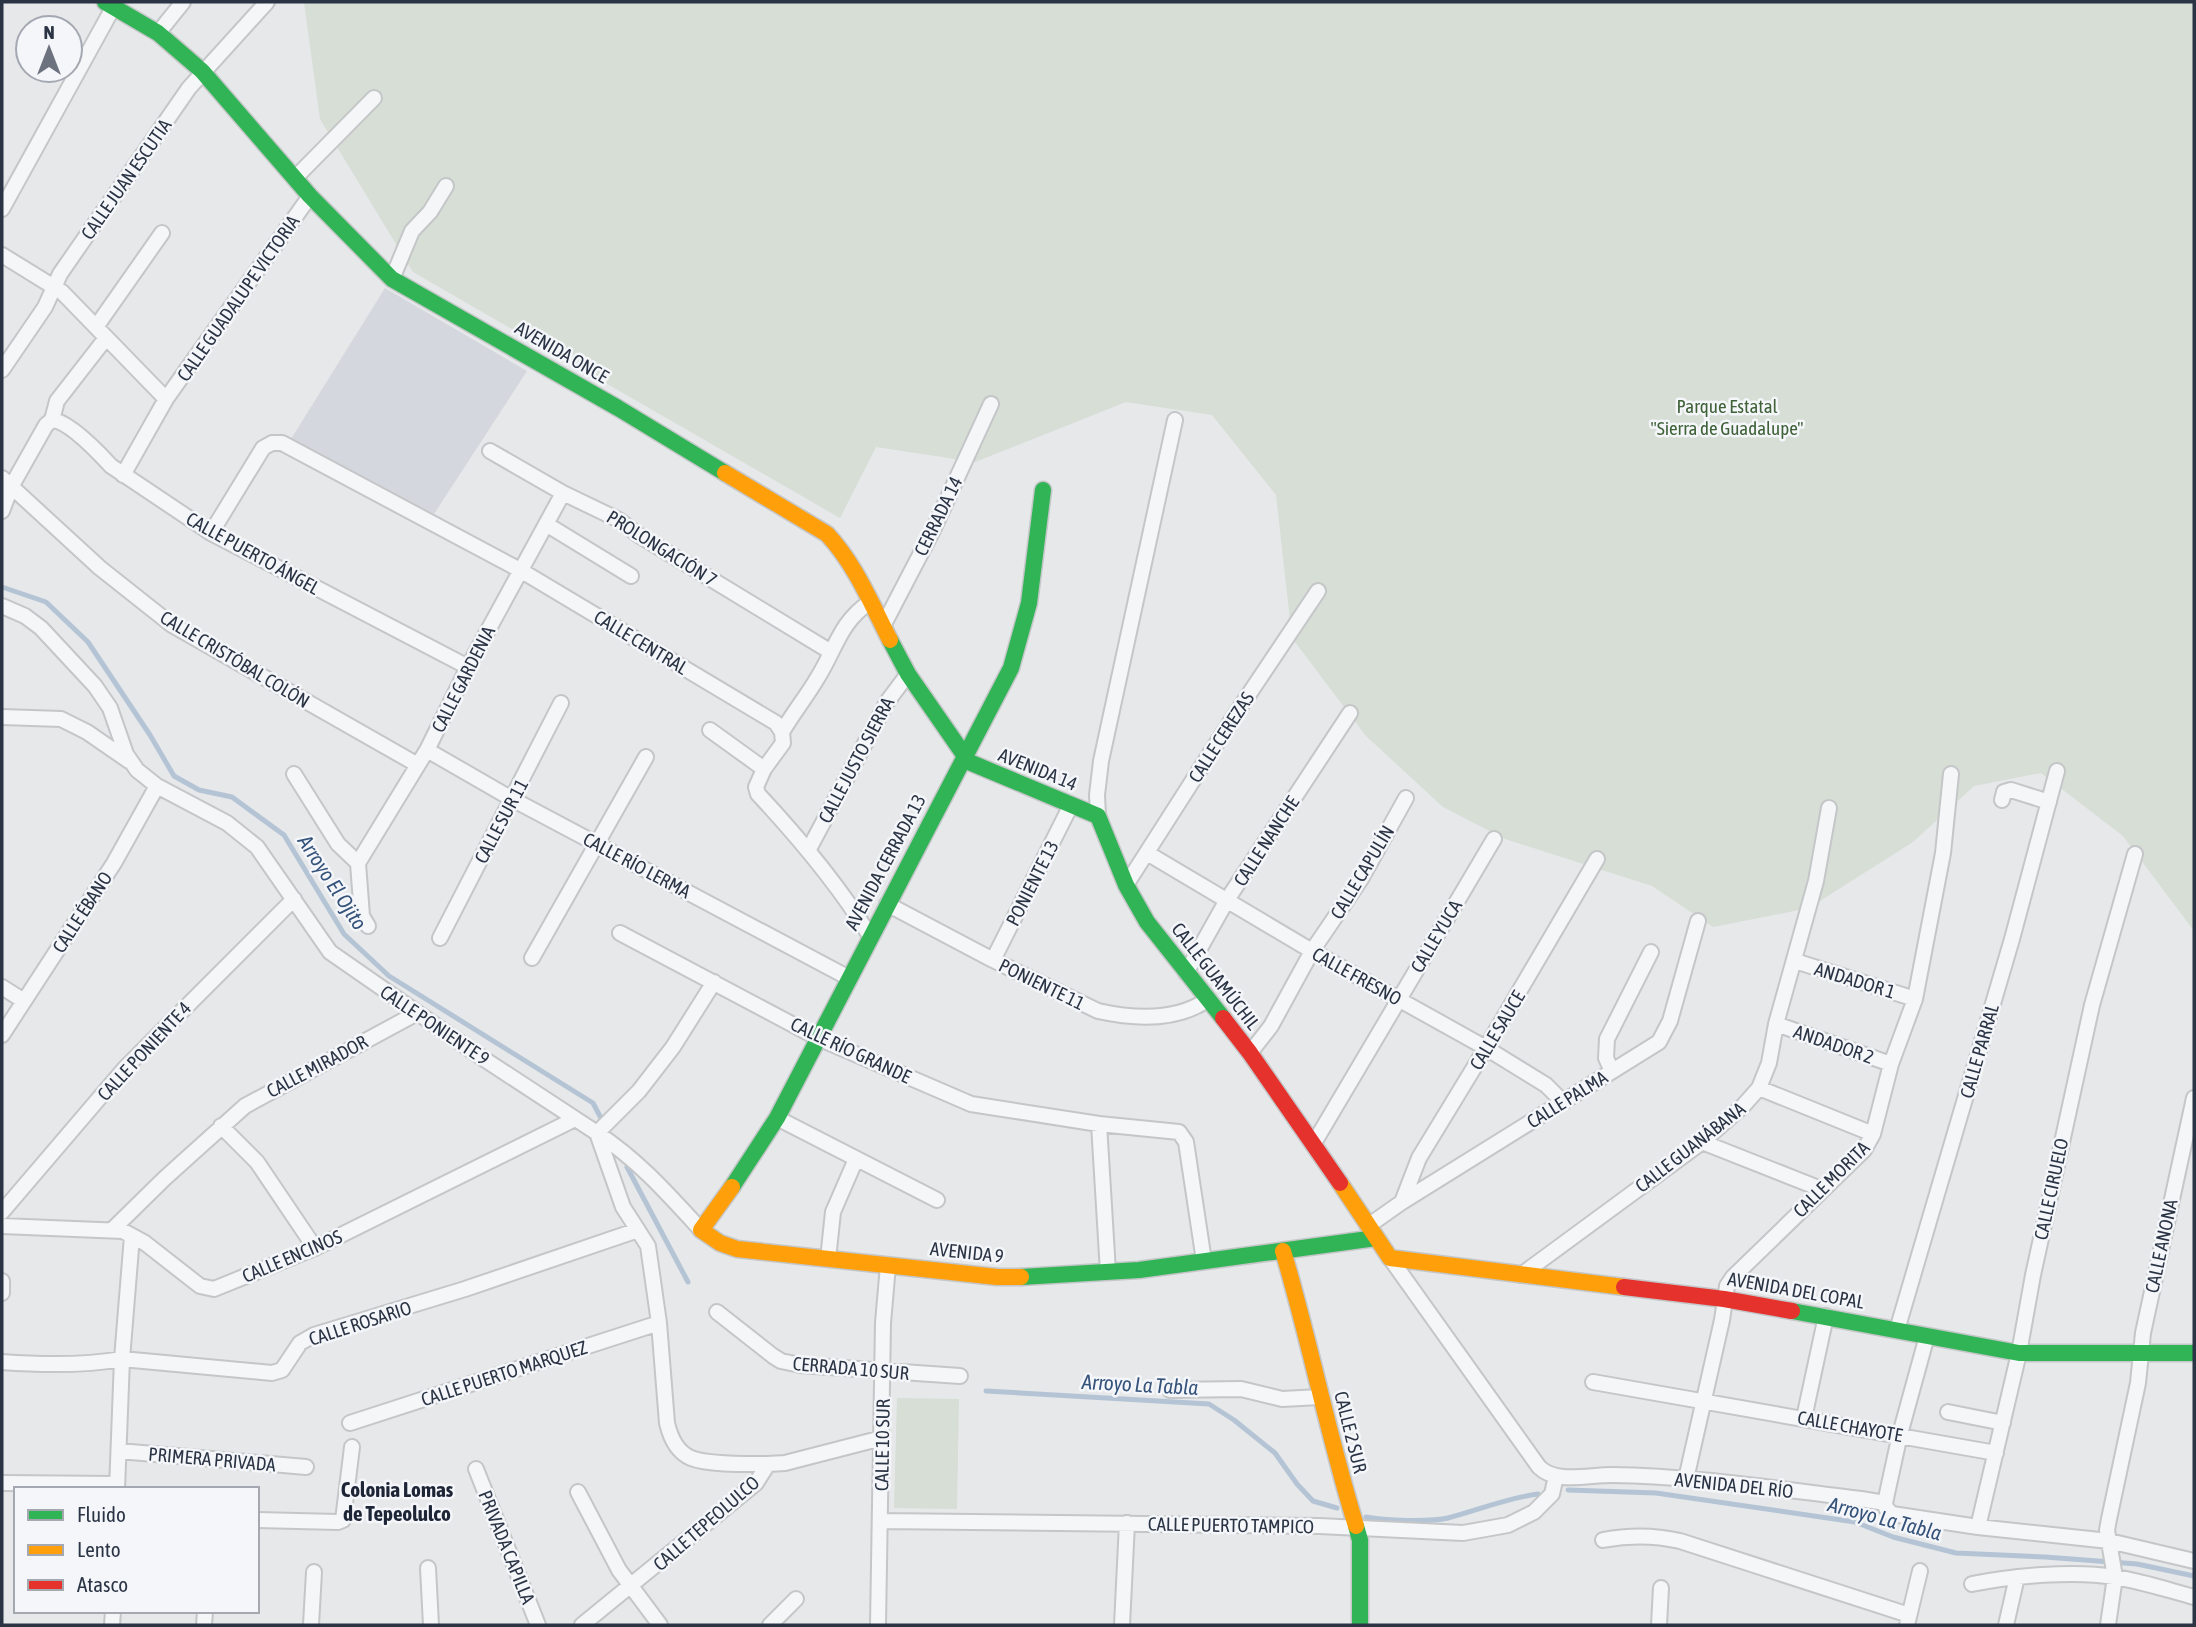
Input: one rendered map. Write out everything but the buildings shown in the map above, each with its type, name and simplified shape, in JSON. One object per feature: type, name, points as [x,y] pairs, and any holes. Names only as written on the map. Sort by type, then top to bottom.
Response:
[{"type":"street","points":[[158,33],[183,2]]},
{"type":"street","name":"CALLE JUAN ESCUTIA","points":[[2,370],[45,307],[66,265],[202,71],[267,2]]},
{"type":"street","points":[[2,209],[110,4]]},
{"type":"street","name":"AVENIDA ONCE","points":[[110,4],[158,33],[202,71],[310,196],[392,279],[618,408],[814,525],[840,548],[908,674],[966,758]]},
{"type":"street","points":[[295,178],[374,98]]},
{"type":"street","points":[[392,279],[412,231],[429,212],[446,186]]},
{"type":"street","name":"CALLE GUADALUPE VICTORIA","points":[[123,475],[166,399],[310,196]]},
{"type":"street","points":[[2,511],[7,483],[52,420],[57,401],[162,233]]},
{"type":"street","points":[[2,255],[55,287],[166,399]]},
{"type":"street","name":"CERRADA 14","points":[[883,626],[933,530],[990,404]]},
{"type":"street","name":"CALLE PUERTO ÁNGEL","points":[[52,420],[61,422],[123,475],[211,533],[468,667]]},
{"type":"street","name":"CALLE GUAMÚCHIL","points":[[1175,420],[1101,761],[1097,795],[1098,816],[1126,885],[1147,922],[1250,1053],[1390,1258],[1539,1467],[1545,1473],[1556,1476]]},
{"type":"street","name":"CALLE CENTRAL","points":[[211,533],[263,448],[272,443],[282,443],[520,570],[776,723],[782,732]]},
{"type":"street","name":"PROLONGACIÓN 7","points":[[490,451],[563,493],[619,520],[637,534],[831,652]]},
{"type":"street","name":"CALLE CRISTÓBAL COLÓN","points":[[7,483],[100,568],[172,625],[418,765]]},
{"type":"street","name":"AVENIDA CERRADA 13","points":[[701,1230],[777,1118],[870,936],[966,758],[1020,646],[1029,608],[1042,490]]},
{"type":"street","name":"CALLE GARDENIA","points":[[358,863],[427,750],[468,667],[563,493]]},
{"type":"street","points":[[546,524],[631,576]]},
{"type":"street","name":"CALLE CEREZAS","points":[[1126,885],[1228,724],[1318,591]]},
{"type":"street","points":[[870,603],[856,611],[846,624],[818,677],[782,732],[783,743],[764,769],[756,787],[758,794],[809,849],[836,883],[870,936]]},
{"type":"street","name":"CALLE PONIENTE 9","points":[[2,606],[41,628],[95,686],[115,717],[130,762],[157,786],[246,836],[265,857],[330,952],[597,1133]]},
{"type":"street","name":"CALLE JUSTO SIERRA","points":[[809,849],[887,702],[908,674]]},
{"type":"street","name":"CALLE SUR 11","points":[[440,938],[561,703]]},
{"type":"street","name":"CALLE NANCHE","points":[[1186,973],[1227,900],[1350,713]]},
{"type":"street","points":[[2,717],[61,719],[86,732],[130,762]]},
{"type":"street","points":[[709,730],[764,769]]},
{"type":"street","name":"CALLE RÍO LERMA","points":[[427,750],[512,799],[849,978]]},
{"type":"street","points":[[532,958],[646,757]]},
{"type":"street","name":"AVENIDA 14","points":[[966,758],[975,766],[1098,816]]},
{"type":"street","name":"CALLE PARRAL","points":[[1897,1330],[2012,939],[2057,771]]},
{"type":"street","points":[[293,774],[338,844],[358,863],[362,916],[368,926]]},
{"type":"street","name":"CALLE MORITA","points":[[1686,1479],[1722,1320],[1727,1286],[1821,1189],[1864,1150],[1873,1134],[1892,1064],[1914,999],[1943,853],[1951,774]]},
{"type":"street","name":"CALLE ÉBANO","points":[[2,1035],[114,863],[157,786]]},
{"type":"street","points":[[2002,800],[2004,792],[2011,790],[2049,802]]},
{"type":"street","name":"CALLE CAPULÍN","points":[[1250,1053],[1270,1026],[1312,951],[1361,879],[1406,798]]},
{"type":"street","name":"PONIENTE 13","points":[[993,960],[1071,805]]},
{"type":"street","name":"CALLE GUANÁBANA","points":[[1521,1275],[1702,1142],[1759,1088],[1769,1063],[1776,1024],[1816,881],[1829,808]]},
{"type":"street","name":"CALLE YUCA","points":[[1314,1143],[1494,839]]},
{"type":"street","name":"CALLE FRESNO","points":[[1147,853],[1312,951],[1486,1048],[1546,1085],[1563,1102]]},
{"type":"street","name":"CALLE CIRUELO","points":[[1978,1527],[2019,1353],[2033,1275],[2092,1005],[2135,854]]},
{"type":"street","name":"CALLE SAUCE","points":[[1402,1202],[1419,1157],[1597,859]]},
{"type":"street","name":"CALLE PONIENTE 4","points":[[2,1212],[125,1068],[294,899]]},
{"type":"street","name":"PONIENTE 11","points":[[887,904],[1082,1004],[1115,1015],[1153,1017],[1176,1014],[1207,1000]]},
{"type":"street","name":"CALLE PALMA","points":[[1372,1232],[1402,1202],[1650,1049],[1665,1034],[1698,921]]},
{"type":"street","name":"CALLE RÍO GRANDE","points":[[620,933],[818,1038],[971,1104],[1099,1124],[1175,1131],[1182,1135],[1186,1142],[1204,1261]]},
{"type":"street","points":[[1612,1071],[1606,1058],[1607,1040],[1651,952]]},
{"type":"street","name":"ANDADOR 1","points":[[1795,961],[1914,999]]},
{"type":"street","points":[[714,982],[673,1047],[639,1091],[597,1133],[623,1207],[648,1246],[670,1436],[678,1448],[690,1458],[768,1464]]},
{"type":"street","points":[[2,987],[24,1001]]},
{"type":"street","name":"CALLE MIRADOR","points":[[112,1230],[245,1106],[418,1013]]},
{"type":"street","name":"ANDADOR 2","points":[[1776,1024],[1892,1064]]},
{"type":"street","points":[[1759,1088],[1873,1134]]},
{"type":"street","name":"CALLE ANONA","points":[[2141,1354],[2194,1098]]},
{"type":"street","points":[[777,1118],[937,1200]]},
{"type":"street","name":"CALLE ENCINOS","points":[[2,1226],[112,1230],[132,1236],[209,1290],[314,1248],[575,1119]]},
{"type":"street","points":[[1099,1124],[1108,1272]]},
{"type":"street","points":[[221,1126],[257,1162],[314,1248]]},
{"type":"street","name":"AVENIDA 9","points":[[597,1133],[635,1160],[701,1230],[720,1243],[737,1249],[997,1277],[1039,1277],[1108,1272],[1283,1251],[1372,1232]]},
{"type":"street","points":[[1702,1142],[1821,1189]]},
{"type":"street","points":[[828,1259],[833,1212],[856,1159]]},
{"type":"street","name":"CALLE ROSARIO","points":[[2,1362],[43,1365],[122,1359],[272,1373],[282,1370],[300,1343],[314,1335],[465,1289],[638,1230]]},
{"type":"street","points":[[2,1483],[117,1486],[122,1359],[132,1236]]},
{"type":"street","name":"CALLE 2 SUR","points":[[1283,1251],[1298,1301],[1339,1472],[1358,1529],[1361,1556],[1360,1625]]},
{"type":"street","name":"AVENIDA DEL COPAL","points":[[1390,1258],[1724,1299],[2019,1353],[2194,1353]]},
{"type":"street","name":"CALLE 10 SUR","points":[[878,1625],[883,1323],[888,1265]]},
{"type":"street","points":[[2,1281],[2,1293]]},
{"type":"street","name":"CERRADA 10 SUR","points":[[717,1312],[781,1361],[882,1372],[960,1376]]},
{"type":"street","points":[[1804,1418],[1826,1316]]},
{"type":"street","name":"CALLE PUERTO MARQUEZ","points":[[350,1423],[659,1323]]},
{"type":"street","points":[[1885,1503],[1900,1434],[1927,1336]]},
{"type":"street","points":[[2108,1625],[2115,1572],[2109,1519],[2138,1383],[2141,1354]]},
{"type":"street","name":"CALLE CHAYOTE","points":[[1593,1382],[1996,1453]]},
{"type":"street","points":[[1170,1391],[1241,1389],[1282,1399],[1320,1398]]},
{"type":"street","points":[[1948,1412],[2003,1423]]},
{"type":"street","name":"CALLE TEPEOLULCO","points":[[582,1625],[756,1483],[768,1464],[785,1463],[882,1438]]},
{"type":"street","points":[[259,1520],[343,1520],[352,1447]]},
{"type":"street","name":"PRIMERA PRIVADA","points":[[119,1451],[306,1467]]},
{"type":"street","name":"PRIVADA CAPILLA","points":[[476,1469],[538,1625]]},
{"type":"street","name":"AVENIDA DEL RÍO","points":[[1556,1476],[1612,1475],[1686,1479],[1885,1503],[1892,1514],[2194,1561]]},
{"type":"street","name":"CALLE PUERTO TAMPICO","points":[[881,1521],[1319,1526],[1463,1533],[1508,1525],[1534,1511],[1548,1499],[1554,1489],[1556,1476]]},
{"type":"street","points":[[578,1492],[614,1561],[660,1625]]},
{"type":"street","points":[[1122,1625],[1127,1523]]},
{"type":"street","points":[[1602,1540],[1625,1536],[1660,1537],[1680,1541],[1908,1620],[1920,1571]]},
{"type":"street","points":[[428,1568],[431,1625]]},
{"type":"street","points":[[311,1625],[314,1572]]},
{"type":"street","points":[[1972,1584],[2017,1577],[2099,1575],[2115,1572],[2194,1597]]},
{"type":"street","points":[[2006,1625],[2017,1577]]},
{"type":"street","points":[[1659,1625],[1661,1588]]},
{"type":"street","points":[[770,1625],[796,1599]]},
{"type":"shaded area","points":[[385,288],[527,371],[434,514],[291,439]]},
{"type":"green space","name":"Parque Estatal \"Sierra de Guadalupe\"","points":[[304,2],[2194,2],[2194,931],[2123,836],[2041,773],[1974,786],[1913,842],[1809,908],[1713,927],[1652,886],[1505,839],[1443,807],[1366,736],[1292,638],[1276,495],[1212,415],[1126,402],[975,462],[876,447],[840,518],[413,272],[320,119]]},
{"type":"green space","points":[[897,1398],[959,1399],[957,1509],[894,1508]]},
{"type":"waterway","name":"Arroyo El Ojito","points":[[2,587],[46,602],[88,642],[174,776],[199,790],[232,797],[284,835],[344,934],[389,976],[593,1103],[603,1122]]},
{"type":"waterway","name":"Arroyo El Ojito","points":[[627,1167],[688,1282]]},
{"type":"waterway","name":"Arroyo La Tabla","points":[[986,1391],[1209,1404],[1275,1453],[1313,1501],[1337,1508]]},
{"type":"waterway","name":"Arroyo La Tabla","points":[[1568,1490],[1656,1493],[1855,1522],[1893,1537],[1956,1553],[2137,1564],[2194,1576]]},
{"type":"waterway","name":"Arroyo La Tabla","points":[[1366,1517],[1440,1519],[1538,1494]]},
{"type":"traffic: fast","points":[[105,2],[158,33],[202,71],[310,196],[392,279],[618,408],[725,473]]},
{"type":"traffic: fast","points":[[732,1187],[777,1118],[1011,668],[1029,603],[1043,490]]},
{"type":"traffic: fast","points":[[890,640],[908,674],[969,762],[1098,816],[1126,885],[1147,922],[1223,1018]]},
{"type":"traffic: fast","points":[[1021,1277],[1139,1270],[1376,1238]]},
{"type":"traffic: fast","points":[[1792,1311],[2019,1353],[2194,1353]]},
{"type":"traffic: fast","points":[[1356,1526],[1360,1540],[1360,1625]]},
{"type":"traffic: slow","points":[[725,473],[827,534],[854,571],[890,640]]},
{"type":"traffic: slow","points":[[1340,1183],[1390,1258],[1624,1287]]},
{"type":"traffic: slow","points":[[732,1187],[701,1230],[720,1243],[737,1249],[997,1277],[1021,1277]]},
{"type":"traffic: slow","points":[[1283,1251],[1356,1526]]},
{"type":"traffic: jam","points":[[1223,1018],[1340,1183]]},
{"type":"traffic: jam","points":[[1624,1287],[1724,1299],[1792,1311]]},
{"type":"district","name":"Colonia Lomas de Tepeolulco","points":[[397,1501]]}]
